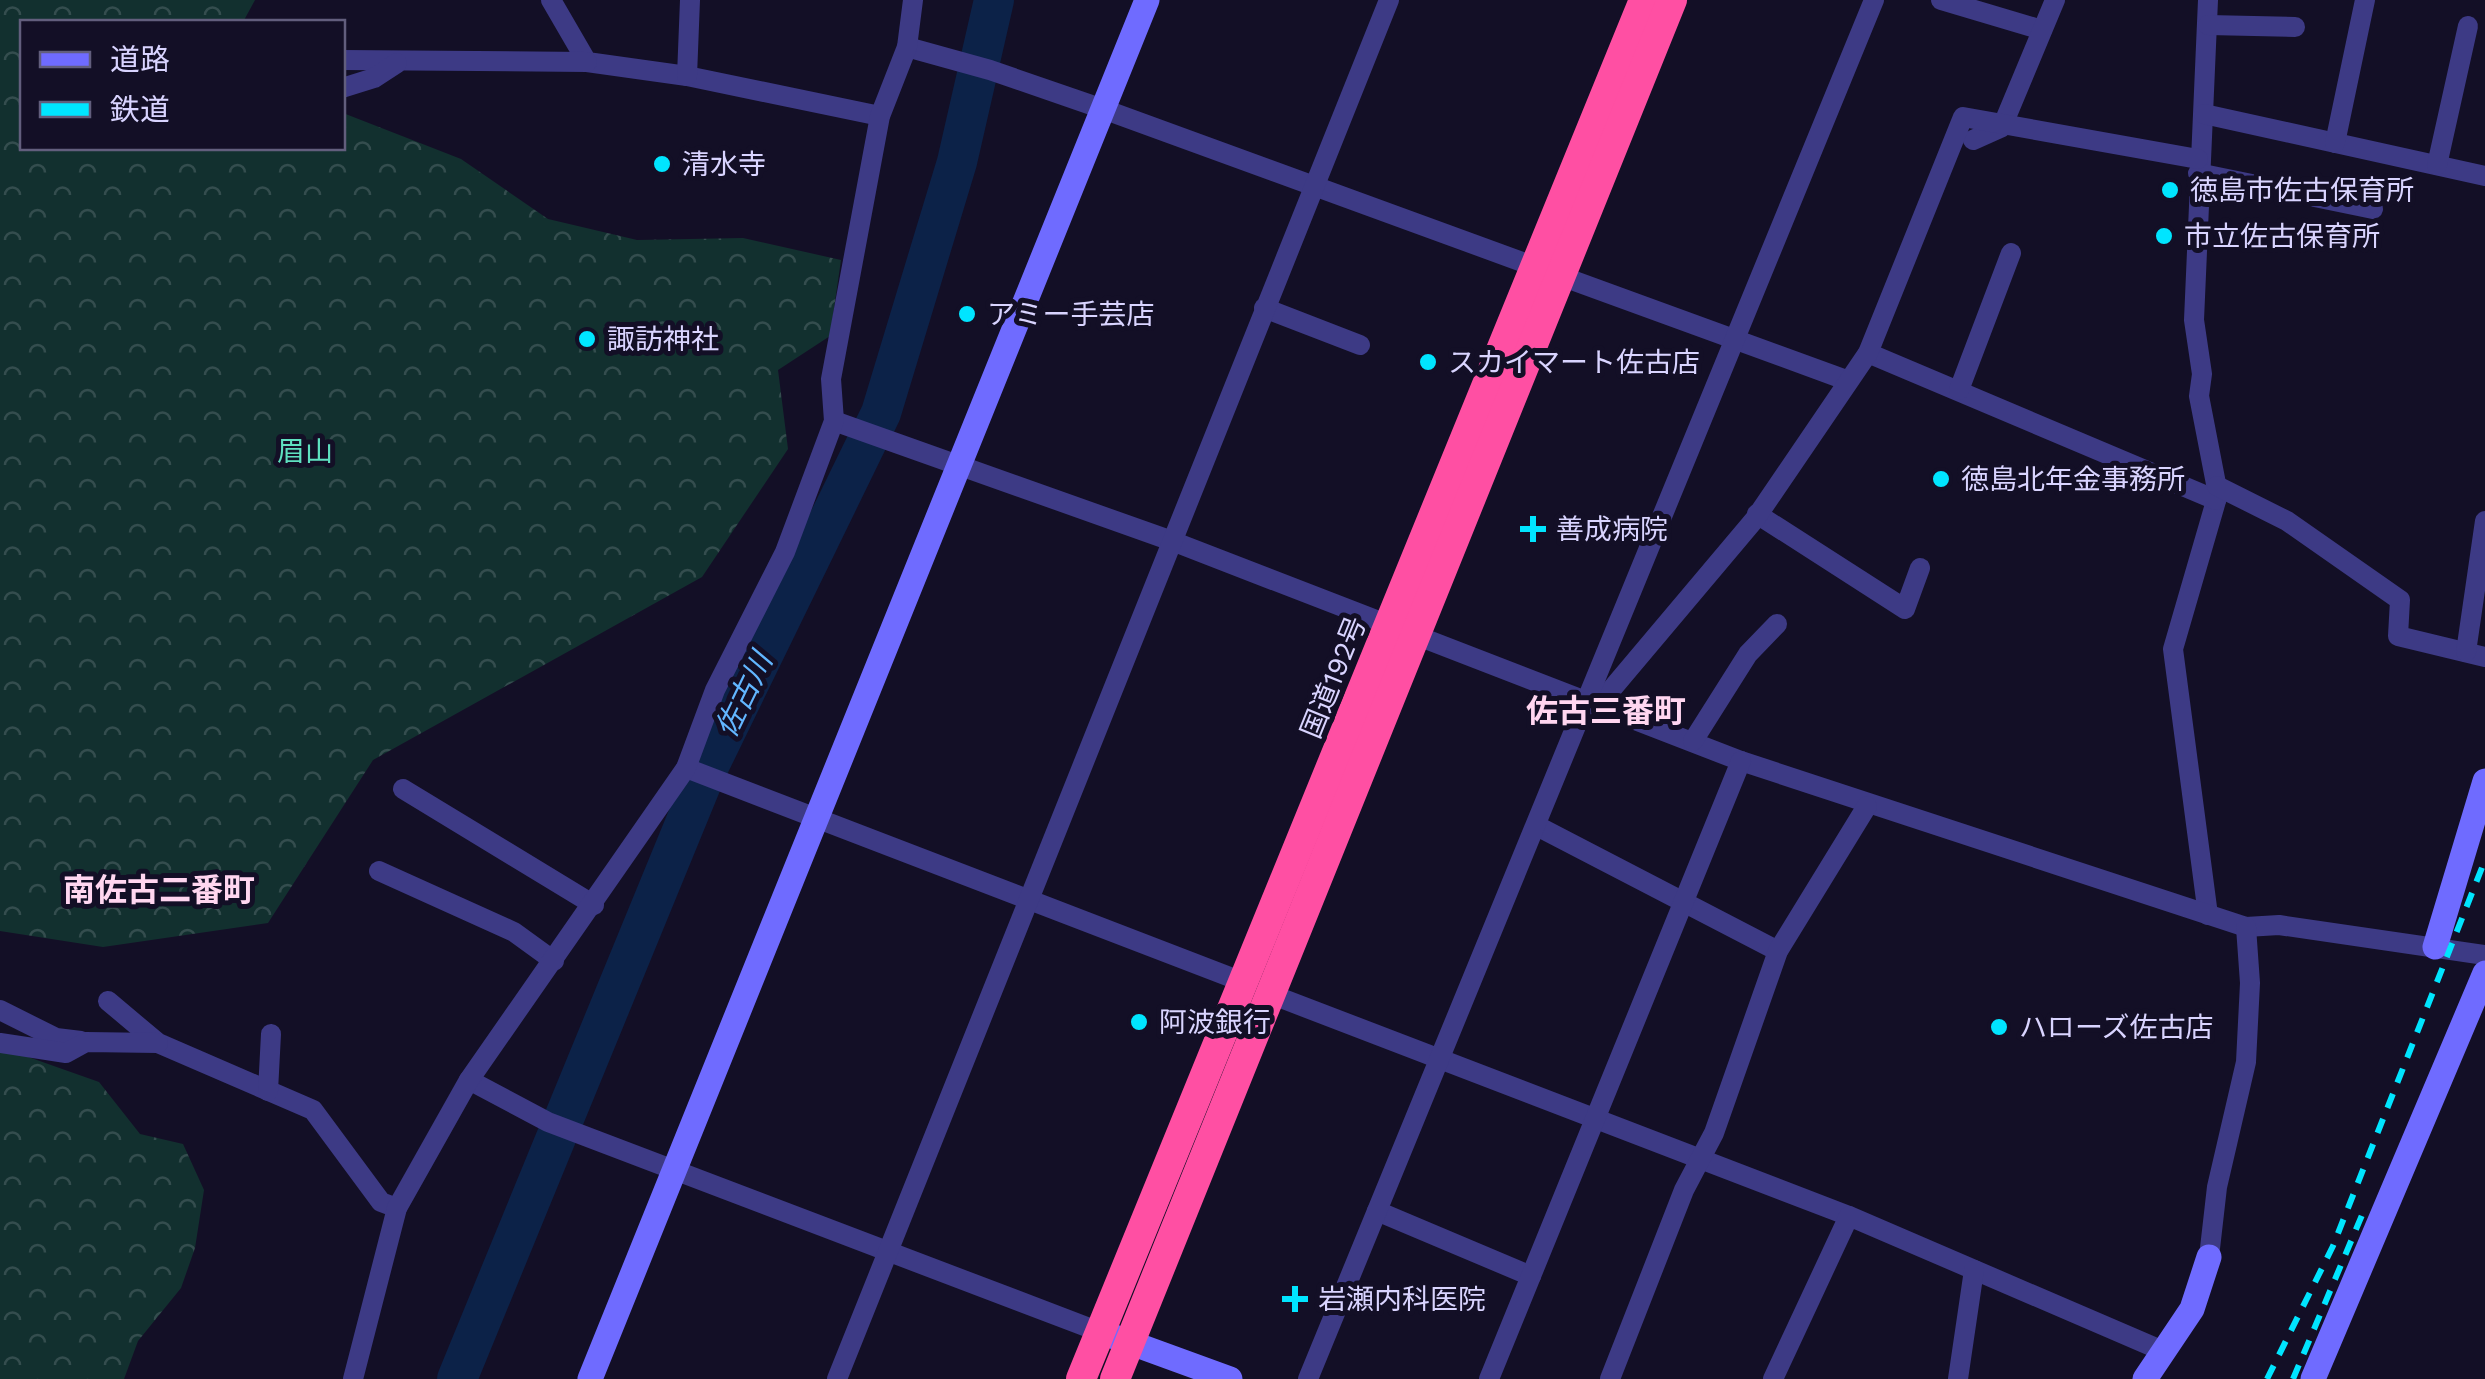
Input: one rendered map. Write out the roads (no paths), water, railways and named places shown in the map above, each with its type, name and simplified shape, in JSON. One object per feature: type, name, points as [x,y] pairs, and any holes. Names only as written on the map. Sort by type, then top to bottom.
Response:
[{"type":"highway","name":"国道192号","points":[[1115,1379],[1273,995],[1404,630],[1548,271],[1644,0]]},
{"type":"highway","name":"国道192号","points":[[1548,271],[1672,0]]},
{"type":"highway","name":"国道192号","points":[[1081,1379],[1243,982],[1404,630]]},
{"type":"street","points":[[551,0],[587,62]]},
{"type":"street","points":[[688,76],[690,0]]},
{"type":"street","points":[[353,1379],[397,1208],[469,1080],[693,771],[715,690],[785,552],[834,420],[831,379],[880,116],[907,48],[912,0]]},
{"type":"street","points":[[590,1379],[1147,0]]},
{"type":"street","points":[[837,1379],[1389,0]]},
{"type":"street","points":[[1308,1379],[1536,826],[1595,701],[1736,336],[1874,0]]},
{"type":"street","points":[[1941,0],[2042,30]]},
{"type":"street","points":[[1973,140],[2002,127],[2054,0]]},
{"type":"street","points":[[2208,0],[2194,320],[2202,374],[2199,396],[2217,493],[2173,649],[2208,915]]},
{"type":"street","points":[[2335,143],[2365,0]]},
{"type":"street","points":[[2208,25],[2295,27]]},
{"type":"street","points":[[2438,166],[2468,26]]},
{"type":"street","points":[[907,48],[982,68],[1103,110],[1736,336],[1846,380]]},
{"type":"street","points":[[345,60],[587,62],[688,76],[880,116]]},
{"type":"street","points":[[345,87],[374,78],[397,63]]},
{"type":"street","points":[[2204,114],[2485,176]]},
{"type":"street","points":[[1595,701],[1758,514],[1868,353],[1962,116],[2198,166],[2373,209]]},
{"type":"street","points":[[1958,390],[2012,253]]},
{"type":"street","points":[[1264,308],[1360,345]]},
{"type":"street","points":[[1868,353],[2287,521],[2400,600],[2398,636],[2475,655],[2485,521]]},
{"type":"street","points":[[834,420],[1172,541],[1595,701],[1740,761],[1867,806],[2246,927],[2279,925],[2485,955]]},
{"type":"street","points":[[1758,514],[1905,608],[1920,568]]},
{"type":"street","points":[[1693,741],[1777,624]]},
{"type":"street","points":[[1489,1379],[1740,761]]},
{"type":"street","points":[[693,771],[1243,982]]},
{"type":"street","points":[[2434,947],[2485,781]]},
{"type":"street","points":[[403,789],[594,905]]},
{"type":"street","points":[[1610,1379],[1714,1133],[1778,951],[1867,806]]},
{"type":"street","points":[[1536,826],[1778,951]]},
{"type":"street","points":[[379,871],[514,932],[554,961]]},
{"type":"street","points":[[2145,1379],[2192,1309],[2208,1258],[2217,1187],[2246,1062],[2250,983],[2246,927]]},
{"type":"street","points":[[2314,1379],[2485,972]]},
{"type":"street","points":[[1273,995],[1849,1216],[2163,1351]]},
{"type":"street","points":[[108,1001],[158,1042],[314,1110],[381,1202],[397,1208]]},
{"type":"street","points":[[0,1010],[56,1038],[158,1042]]},
{"type":"street","points":[[268,1091],[272,1034]]},
{"type":"street","points":[[0,1043],[66,1053],[86,1042]]},
{"type":"street","points":[[469,1080],[548,1122],[1230,1379]]},
{"type":"street","points":[[1378,1211],[1532,1276]]},
{"type":"street","points":[[1773,1379],[1849,1216]]},
{"type":"street","points":[[1958,1379],[1974,1270]]},
{"type":"waterway","name":"佐古川","points":[[457,1379],[707,770],[881,413],[957,162],[994,0]]},
{"type":"railway","points":[[2267,1379],[2333,1246],[2485,860]]},
{"type":"railway","points":[[2293,1379],[2365,1208]]},
{"type":"place","name":"清水寺","points":[[662,164]]},
{"type":"place","name":"徳島市佐古保育所","points":[[2170,190]]},
{"type":"place","name":"市立佐古保育所","points":[[2164,236]]},
{"type":"place","name":"アミー手芸店","points":[[967,314]]},
{"type":"place","name":"諏訪神社","points":[[587,339]]},
{"type":"place","name":"スカイマート佐古店","points":[[1428,362]]},
{"type":"place","name":"徳島北年金事務所","points":[[1941,479]]},
{"type":"place","name":"善成病院","points":[[1533,529]]},
{"type":"place","name":"阿波銀行","points":[[1139,1022]]},
{"type":"place","name":"ハローズ佐古店","points":[[1999,1027]]},
{"type":"place","name":"岩瀬内科医院","points":[[1295,1299]]},
{"type":"district","name":"佐古三番町","points":[[1606,711]]},
{"type":"district","name":"南佐古二番町","points":[[159,890]]},
{"type":"park label","name":"眉山","points":[[305,451]]}]
